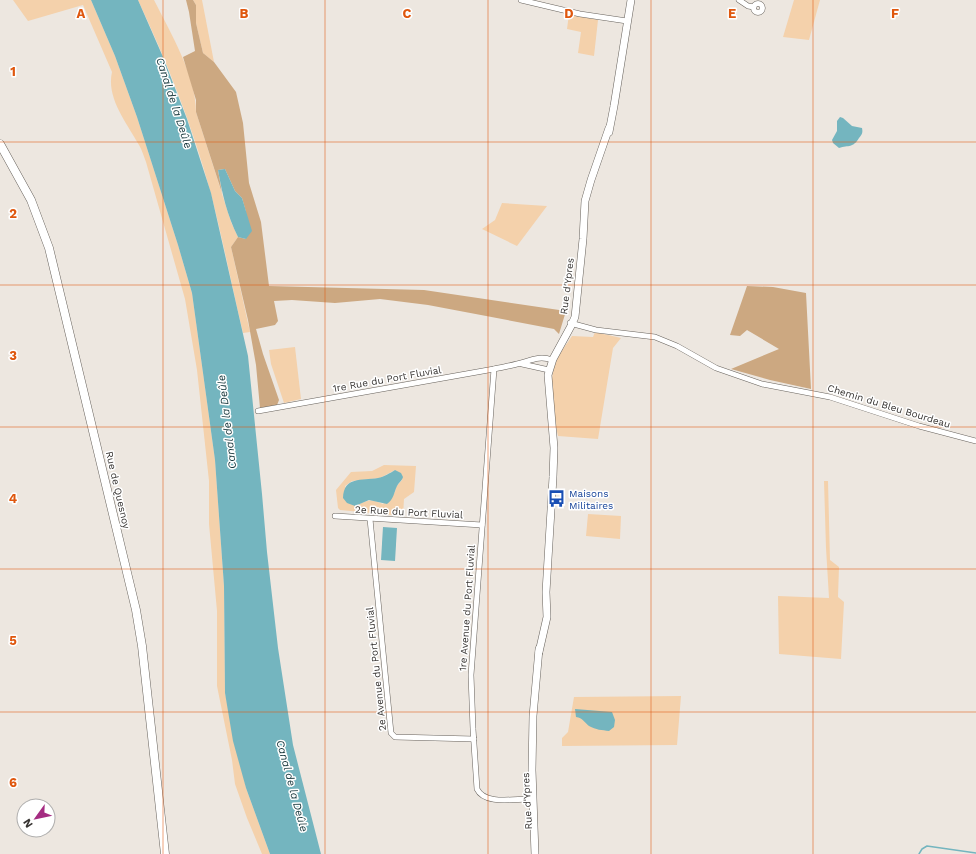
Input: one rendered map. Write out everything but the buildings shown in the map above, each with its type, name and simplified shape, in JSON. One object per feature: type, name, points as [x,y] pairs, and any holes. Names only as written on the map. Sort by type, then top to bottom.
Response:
[{"type":"main road","name":"Rue d'Ypres","points":[[536,854],[533,799],[533,716],[539,652],[547,617],[547,585],[554,467],[548,386],[549,370],[552,360],[571,323],[576,308],[585,206],[588,192],[609,128],[615,100],[627,21],[632,0]]},
{"type":"main road","name":"Rue de Quesnoy","points":[[0,144],[31,200],[49,248],[136,610],[142,646],[165,854]]},
{"type":"main road","name":"Rue d'Ypres","points":[[533,747],[537,778],[539,836],[536,854]]},
{"type":"street","points":[[522,0],[574,12],[627,21]]},
{"type":"street","points":[[739,0],[748,6],[754,7]]},
{"type":"street","name":"Chemin du Bleu Bourdeau","points":[[571,323],[596,330],[655,337],[677,346],[716,368],[757,383],[830,397],[919,426],[976,441]]},
{"type":"street","name":"1re Rue du Port Fluvial","points":[[258,411],[494,369],[519,364],[540,357],[552,360]]},
{"type":"street","name":"1re Rue du Port Fluvial","points":[[519,364],[549,370]]},
{"type":"street","name":"1re Avenue du Port Fluvial","points":[[494,369],[471,674],[477,789],[480,794],[488,799],[533,799]]},
{"type":"street","name":"2e Rue du Port Fluvial","points":[[335,516],[482,525]]},
{"type":"street","name":"2e Avenue du Port Fluvial","points":[[370,519],[391,733],[394,737],[474,739]]},
{"type":"shaded area","points":[[13,0],[91,0],[115,56],[137,117],[178,245],[192,293],[215,460],[224,586],[225,693],[246,788],[270,854],[262,854],[235,784],[232,760],[217,686],[217,611],[209,524],[209,481],[197,370],[185,299],[146,162],[140,147],[115,101],[111,82],[112,72],[83,5],[28,21]]},
{"type":"shaded area","points":[[138,0],[154,0],[181,54],[192,83],[196,112],[231,222],[238,237],[231,247],[250,332],[243,333],[211,194],[188,120],[159,47]]},
{"type":"shaded area","points":[[186,0],[193,0],[196,5],[196,23],[203,53],[214,62],[236,92],[243,123],[249,183],[261,222],[269,286],[424,290],[566,311],[559,334],[554,329],[428,305],[380,299],[335,303],[292,300],[274,301],[278,321],[275,325],[256,329],[279,400],[277,405],[260,408],[256,365],[248,320],[231,247],[238,237],[246,239],[246,212],[242,198],[235,191],[225,169],[218,170],[222,193],[196,112],[196,100],[183,57],[195,51]]},
{"type":"shaded area","points":[[193,0],[202,0],[214,62],[203,53],[196,23],[196,5]]},
{"type":"shaded area","points":[[794,0],[820,0],[809,40],[783,37]]},
{"type":"shaded area","points":[[569,14],[598,20],[594,56],[578,53],[581,32],[567,29]]},
{"type":"shaded area","points":[[502,203],[547,206],[517,246],[482,229],[495,220]]},
{"type":"shaded area","points":[[747,286],[773,287],[806,293],[811,389],[770,380],[731,369],[779,349],[747,330],[740,336],[730,335]]},
{"type":"shaded area","points":[[595,332],[621,338],[613,348],[598,439],[558,436],[552,399],[553,371],[557,359],[572,336],[593,337]]},
{"type":"shaded area","points":[[295,347],[301,399],[284,403],[271,364],[269,350]]},
{"type":"shaded area","points":[[384,465],[416,466],[414,492],[404,499],[403,516],[340,510],[338,508],[336,490],[351,472],[372,471]],"holes":[[[395,470],[402,480],[396,487],[395,492],[383,504],[369,500],[355,506],[345,486],[352,481],[380,478]]]},
{"type":"shaded area","points":[[824,481],[828,481],[830,560],[839,567],[838,597],[844,602],[841,659],[779,654],[778,596],[829,598]]},
{"type":"shaded area","points":[[588,514],[621,516],[620,539],[586,536]]},
{"type":"shaded area","points":[[681,696],[677,745],[562,746],[562,738],[568,732],[574,697]]},
{"type":"water","name":"Canal de la Deûle","points":[[91,0],[138,0],[163,57],[187,119],[211,193],[248,356],[278,648],[293,745],[321,854],[270,854],[246,788],[233,741],[225,693],[224,586],[215,460],[192,293],[137,117],[115,56]]},
{"type":"water","points":[[840,117],[852,126],[862,128],[862,133],[855,143],[850,146],[839,148],[833,143],[832,140],[837,131],[837,121]]},
{"type":"water","points":[[225,169],[235,191],[242,198],[252,231],[246,239],[238,237],[225,204],[218,170]]},
{"type":"water","points":[[395,470],[401,473],[403,477],[392,498],[387,504],[369,500],[355,506],[347,503],[343,498],[346,486],[350,483],[387,475]]},
{"type":"water","points":[[383,527],[397,528],[395,561],[381,560]]},
{"type":"water","points":[[575,709],[612,712],[615,720],[614,727],[609,731],[599,730],[589,726],[582,719],[576,717]]},
{"type":"waterway","points":[[919,854],[922,849],[927,846],[976,853]]},
{"type":"place","name":"Maisons Militaires","points":[[556,499]]}]
